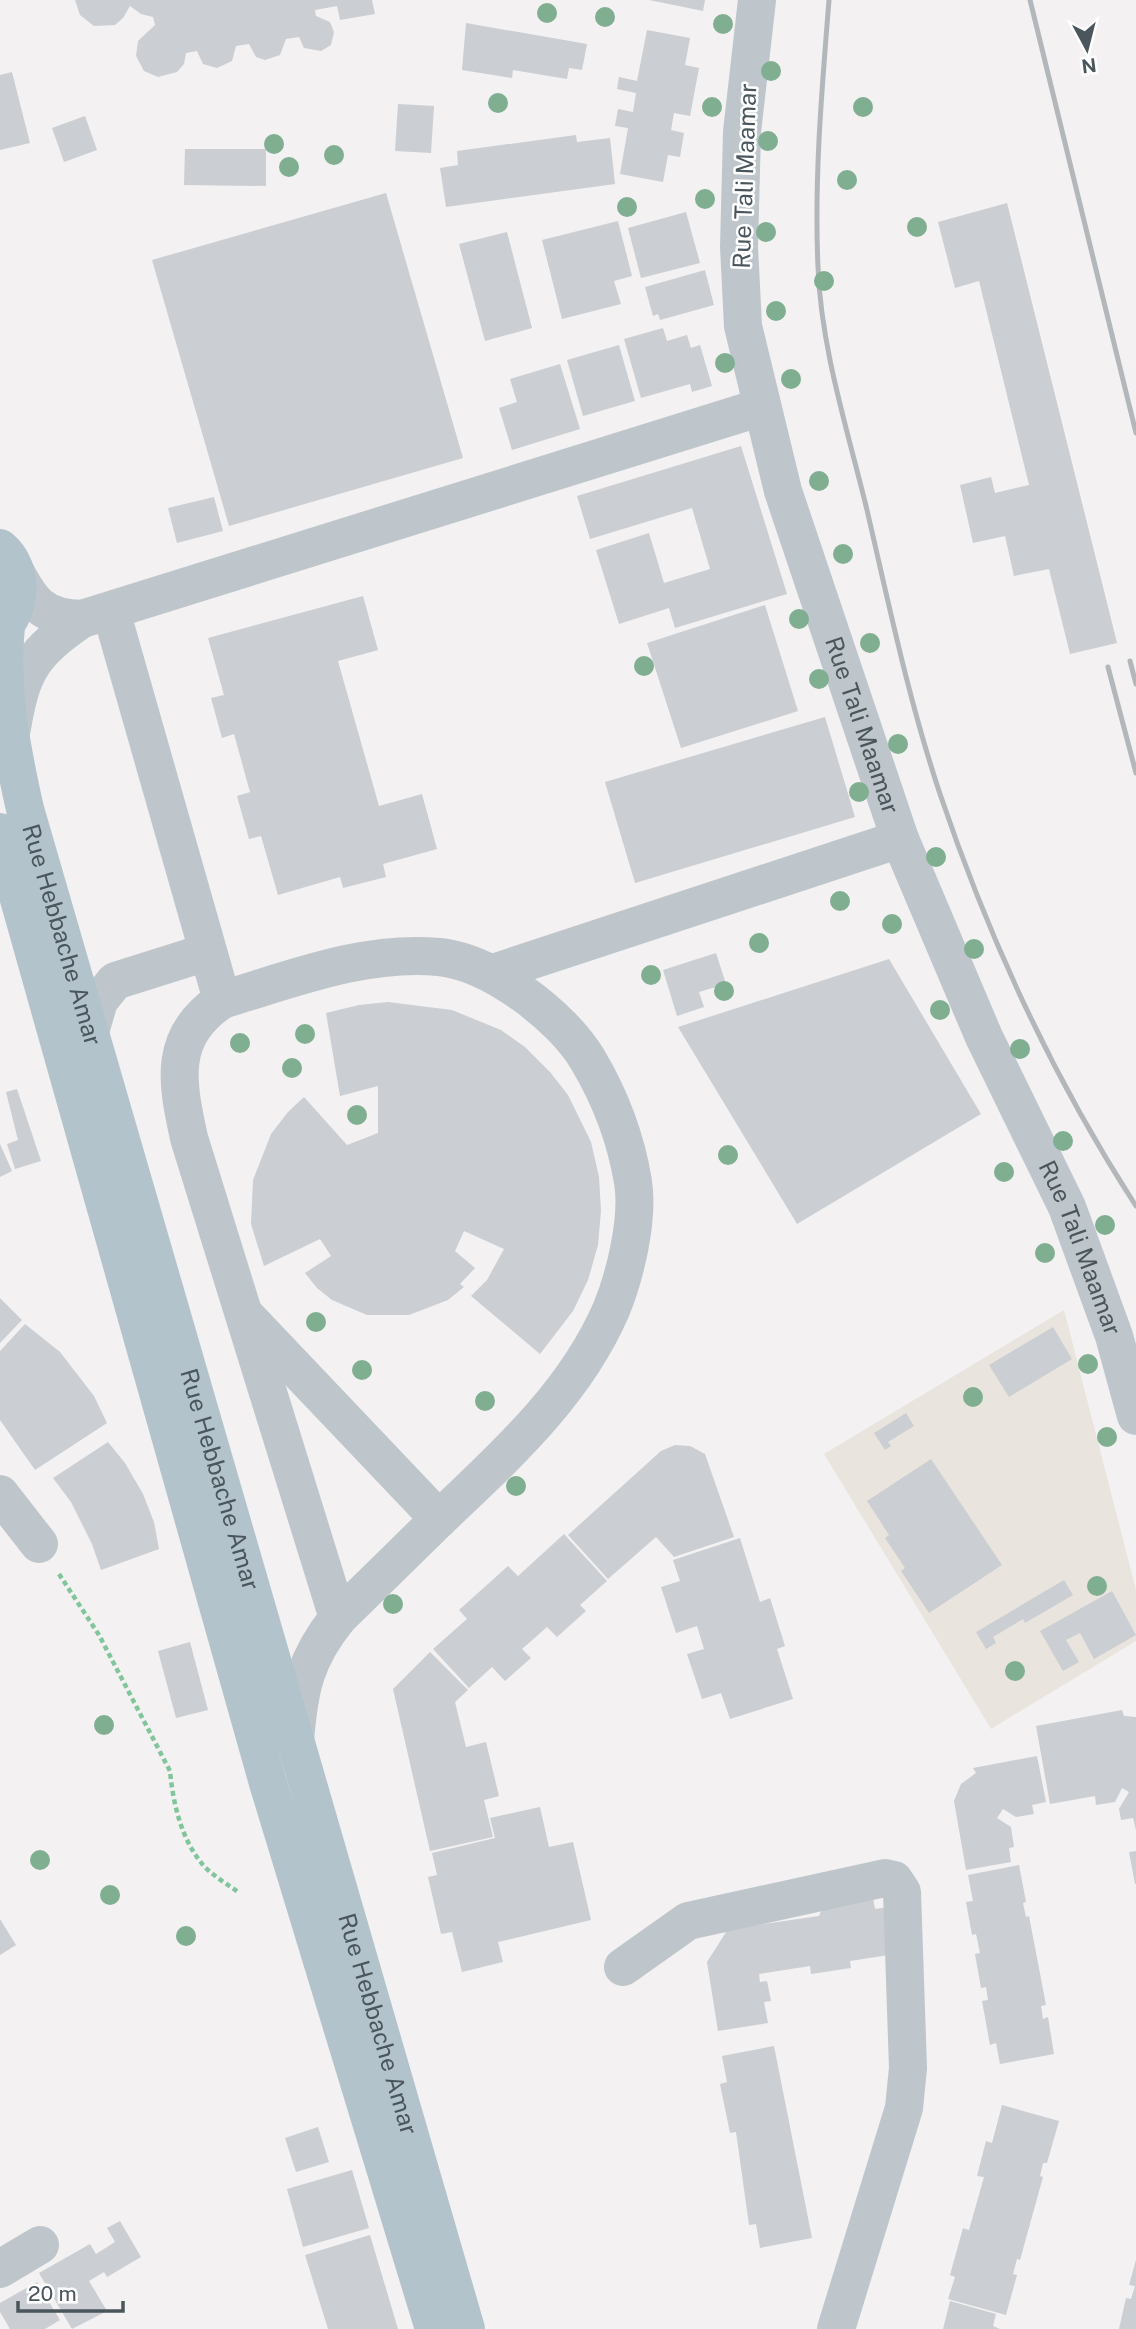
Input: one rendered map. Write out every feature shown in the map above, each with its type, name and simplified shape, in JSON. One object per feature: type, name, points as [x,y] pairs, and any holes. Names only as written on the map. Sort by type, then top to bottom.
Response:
[{"type":"main road","name":"Rue Hebbache Amar","points":[[7,559],[18,589],[15,608],[3,628],[3,656],[10,744],[25,809],[466,2329]]},
{"type":"main road","name":"Rue Hebbache Amar","points":[[0,832],[268,1783],[434,2329]]},
{"type":"street","name":"Rue Tali Maamar","points":[[757,0],[741,132],[739,247],[743,326],[783,491],[900,839],[984,1037],[1067,1207],[1114,1336],[1136,1416]]},
{"type":"street","points":[[7,559],[31,601],[47,612],[67,619],[97,615],[762,407]]},
{"type":"street","points":[[10,744],[18,694],[30,666],[46,645],[97,615]]},
{"type":"street","points":[[97,615],[222,1000]]},
{"type":"street","points":[[493,973],[900,839]]},
{"type":"street","points":[[90,1032],[99,1001],[115,981],[207,952]]},
{"type":"street","points":[[295,1743],[299,1695],[308,1664],[320,1641],[338,1619],[510,1452],[577,1372],[611,1309],[630,1250],[634,1184],[616,1115],[587,1058],[538,1004],[493,973],[442,957],[383,956],[323,970],[222,1000],[202,1013],[182,1044],[178,1087],[188,1139],[338,1619]]},
{"type":"street","points":[[242,1312],[439,1519]]},
{"type":"street","points":[[0,1494],[39,1544]]},
{"type":"street","points":[[624,1967],[688,1922],[885,1878],[894,1880],[902,1892],[908,2068],[904,2108],[836,2329]]},
{"type":"street","points":[[0,2269],[40,2245]]},
{"type":"path","points":[[39,1544],[128,1686],[170,1771],[172,1796],[183,1831],[203,1865],[238,1892]]},
{"type":"shaded area","points":[[1064,1310],[1136,1590],[1136,1641],[991,1729],[824,1454]]},
{"type":"building","points":[[75,0],[372,0],[375,14],[340,20],[337,6],[315,10],[316,16],[330,22],[334,32],[331,45],[321,51],[304,48],[299,37],[286,39],[280,55],[265,60],[256,57],[249,44],[236,46],[232,61],[217,68],[203,64],[197,51],[186,53],[184,64],[177,72],[158,77],[144,71],[136,56],[138,41],[155,25],[153,17],[141,14],[130,6],[115,25],[94,26],[80,15]]},
{"type":"building","points":[[649,0],[705,0],[703,11]]},
{"type":"building","points":[[466,23],[587,44],[582,70],[569,68],[567,79],[513,70],[512,78],[462,70]]},
{"type":"building","points":[[647,30],[690,38],[685,65],[699,68],[690,116],[674,113],[671,130],[684,133],[680,157],[668,155],[663,182],[620,174],[628,128],[615,126],[618,109],[633,112],[636,93],[617,89],[619,77],[637,81]]},
{"type":"building","points":[[12,72],[30,143],[0,150],[0,75]]},
{"type":"building","points":[[398,104],[434,106],[431,153],[395,151]]},
{"type":"building","points":[[85,116],[97,150],[64,162],[52,128]]},
{"type":"building","points":[[576,135],[577,142],[610,138],[615,184],[446,207],[440,168],[458,165],[457,151]]},
{"type":"building","points":[[185,149],[266,149],[266,186],[184,185]]},
{"type":"building","points":[[386,193],[463,458],[229,526],[152,260]]},
{"type":"building","points":[[1007,203],[1117,643],[1070,654],[1049,569],[1014,576],[1005,536],[973,543],[960,485],[991,477],[995,493],[1029,485],[979,281],[955,288],[938,222]]},
{"type":"building","points":[[686,212],[700,263],[641,278],[628,228]]},
{"type":"building","points":[[618,221],[632,276],[614,281],[621,304],[562,319],[542,240]]},
{"type":"building","points":[[507,232],[532,328],[485,341],[459,244]]},
{"type":"building","points":[[705,270],[714,305],[660,320],[658,314],[653,316],[645,287]]},
{"type":"building","points":[[663,328],[667,341],[687,335],[691,348],[700,345],[712,386],[692,392],[690,384],[641,398],[624,339]]},
{"type":"building","points":[[619,345],[635,401],[583,416],[567,360]]},
{"type":"building","points":[[560,364],[580,429],[512,450],[499,408],[517,402],[510,379]]},
{"type":"building","points":[[741,446],[787,594],[675,628],[669,608],[619,624],[596,550],[649,533],[664,583],[710,569],[692,508],[590,539],[577,496]]},
{"type":"building","points":[[214,497],[223,531],[177,543],[168,508]]},
{"type":"building","points":[[363,596],[378,650],[338,661],[379,806],[422,794],[437,849],[383,864],[386,877],[343,888],[340,877],[278,895],[261,836],[249,839],[237,796],[250,792],[234,734],[222,738],[211,698],[224,695],[208,638]]},
{"type":"building","points":[[765,605],[798,711],[681,748],[647,643]]},
{"type":"building","points":[[825,717],[855,817],[635,883],[605,782]]},
{"type":"building","points":[[716,953],[726,984],[699,992],[704,1007],[677,1016],[663,970]]},
{"type":"building","points":[[889,959],[981,1114],[797,1224],[678,1027]]},
{"type":"building","points":[[388,1002],[452,1010],[501,1030],[525,1047],[550,1072],[568,1095],[591,1142],[599,1177],[601,1211],[598,1245],[588,1280],[573,1311],[540,1354],[471,1296],[487,1280],[504,1249],[464,1231],[455,1251],[475,1268],[460,1284],[464,1287],[448,1300],[409,1315],[367,1315],[332,1300],[317,1288],[305,1273],[331,1256],[320,1239],[264,1266],[251,1224],[253,1180],[271,1134],[288,1112],[304,1097],[347,1145],[378,1133],[378,1086],[340,1096],[326,1013],[359,1005]]},
{"type":"building","points":[[17,1089],[41,1161],[15,1169],[7,1144],[18,1140],[6,1092]]},
{"type":"building","points":[[0,1144],[12,1171],[0,1177]]},
{"type":"building","points":[[0,1298],[22,1320],[0,1343]]},
{"type":"building","points":[[25,1324],[60,1352],[94,1396],[107,1423],[35,1470],[0,1420],[0,1351]]},
{"type":"building","points":[[1053,1327],[1072,1359],[1009,1397],[989,1365]]},
{"type":"building","points":[[906,1413],[914,1426],[888,1442],[891,1446],[885,1450],[874,1433]]},
{"type":"building","points":[[108,1442],[125,1463],[143,1494],[154,1522],[159,1549],[101,1570],[92,1544],[71,1502],[53,1478]]},
{"type":"building","points":[[675,1445],[690,1446],[705,1454],[734,1537],[674,1557],[656,1537],[608,1579],[568,1535],[661,1451]]},
{"type":"building","points":[[931,1459],[1002,1565],[929,1613],[901,1571],[905,1568],[885,1538],[889,1535],[867,1501]]},
{"type":"building","points":[[564,1534],[607,1581],[580,1605],[586,1611],[557,1637],[547,1627],[522,1649],[531,1658],[505,1681],[492,1667],[469,1688],[433,1649],[467,1619],[459,1610],[508,1566],[518,1576]]},
{"type":"building","points":[[740,1538],[760,1602],[770,1598],[785,1646],[777,1649],[793,1699],[730,1719],[721,1693],[702,1699],[687,1654],[704,1649],[697,1626],[676,1633],[661,1587],[680,1581],[673,1560]]},
{"type":"building","points":[[1064,1580],[1073,1595],[1025,1623],[1023,1619],[993,1637],[996,1643],[986,1649],[976,1632]]},
{"type":"building","points":[[1112,1591],[1136,1635],[1094,1659],[1080,1633],[1066,1640],[1079,1662],[1063,1671],[1040,1631]]},
{"type":"building","points":[[190,1642],[208,1710],[176,1718],[158,1651]]},
{"type":"building","points":[[430,1652],[468,1690],[455,1702],[466,1747],[486,1742],[499,1796],[484,1800],[493,1837],[430,1851],[393,1689]]},
{"type":"building","points":[[1122,1710],[1124,1716],[1136,1717],[1136,1830],[1133,1818],[1121,1820],[1119,1809],[1129,1792],[1122,1788],[1115,1802],[1096,1805],[1095,1796],[1050,1804],[1036,1726]]},
{"type":"building","points":[[1037,1756],[1046,1802],[1032,1805],[1034,1814],[1016,1817],[1003,1809],[997,1818],[1011,1827],[1014,1847],[1009,1848],[1011,1862],[966,1870],[954,1801],[961,1784],[976,1773],[973,1768]]},
{"type":"building","points":[[540,1807],[549,1847],[573,1842],[591,1920],[498,1942],[503,1962],[462,1972],[452,1932],[441,1934],[428,1877],[437,1875],[432,1853],[495,1838],[490,1818]]},
{"type":"building","points":[[1136,1851],[1136,1884],[1135,1884],[1129,1852]]},
{"type":"building","points":[[1019,1865],[1026,1902],[1023,1903],[1026,1917],[1029,1916],[1046,2005],[1041,2006],[1043,2019],[1048,2017],[1054,2054],[1000,2064],[996,2043],[990,2045],[982,2001],[988,2000],[986,1987],[981,1988],[975,1954],[980,1953],[976,1934],[972,1935],[966,1902],[973,1901],[968,1875]]},
{"type":"building","points":[[873,1898],[875,1909],[895,1906],[902,1953],[850,1961],[851,1968],[811,1974],[810,1966],[759,1974],[760,1982],[767,1981],[771,2001],[764,2002],[768,2023],[718,2031],[707,1962],[728,1929],[819,1916],[823,1906]]},
{"type":"building","points":[[0,1919],[16,1945],[0,1955]]},
{"type":"building","points":[[774,2046],[812,2238],[760,2248],[756,2224],[749,2225],[736,2132],[730,2133],[720,2084],[727,2082],[722,2056]]},
{"type":"building","points":[[1002,2105],[1059,2121],[1047,2163],[1043,2163],[1040,2176],[1043,2177],[1020,2260],[1017,2259],[1013,2274],[1017,2275],[1006,2315],[948,2299],[955,2277],[950,2275],[963,2228],[969,2230],[984,2177],[977,2176],[986,2141],[992,2143]]},
{"type":"building","points":[[318,2127],[329,2162],[296,2172],[285,2138]]},
{"type":"building","points":[[352,2170],[369,2228],[303,2247],[287,2189]]},
{"type":"building","points":[[120,2221],[141,2257],[107,2277],[104,2272],[89,2281],[107,2311],[72,2329],[39,2273],[90,2244],[96,2254],[115,2242],[107,2228]]},
{"type":"building","points":[[370,2235],[398,2329],[328,2329],[305,2255]]},
{"type":"building","points":[[1136,2260],[1136,2329],[1119,2329],[1126,2298],[1131,2299],[1135,2286],[1129,2285]]},
{"type":"building","points":[[37,2282],[60,2320],[45,2329],[10,2329],[0,2312],[0,2303]]},
{"type":"building","points":[[950,2301],[996,2314],[993,2326],[1000,2329],[943,2329]]},
{"type":"railway","points":[[829,0],[818,167],[820,298],[837,390],[909,688],[940,794],[1002,954],[1050,1058],[1136,1206]]},
{"type":"railway","points":[[1030,0],[1136,433]]},
{"type":"railway","points":[[1130,661],[1136,684]]},
{"type":"railway","points":[[1108,667],[1136,773]]}]
